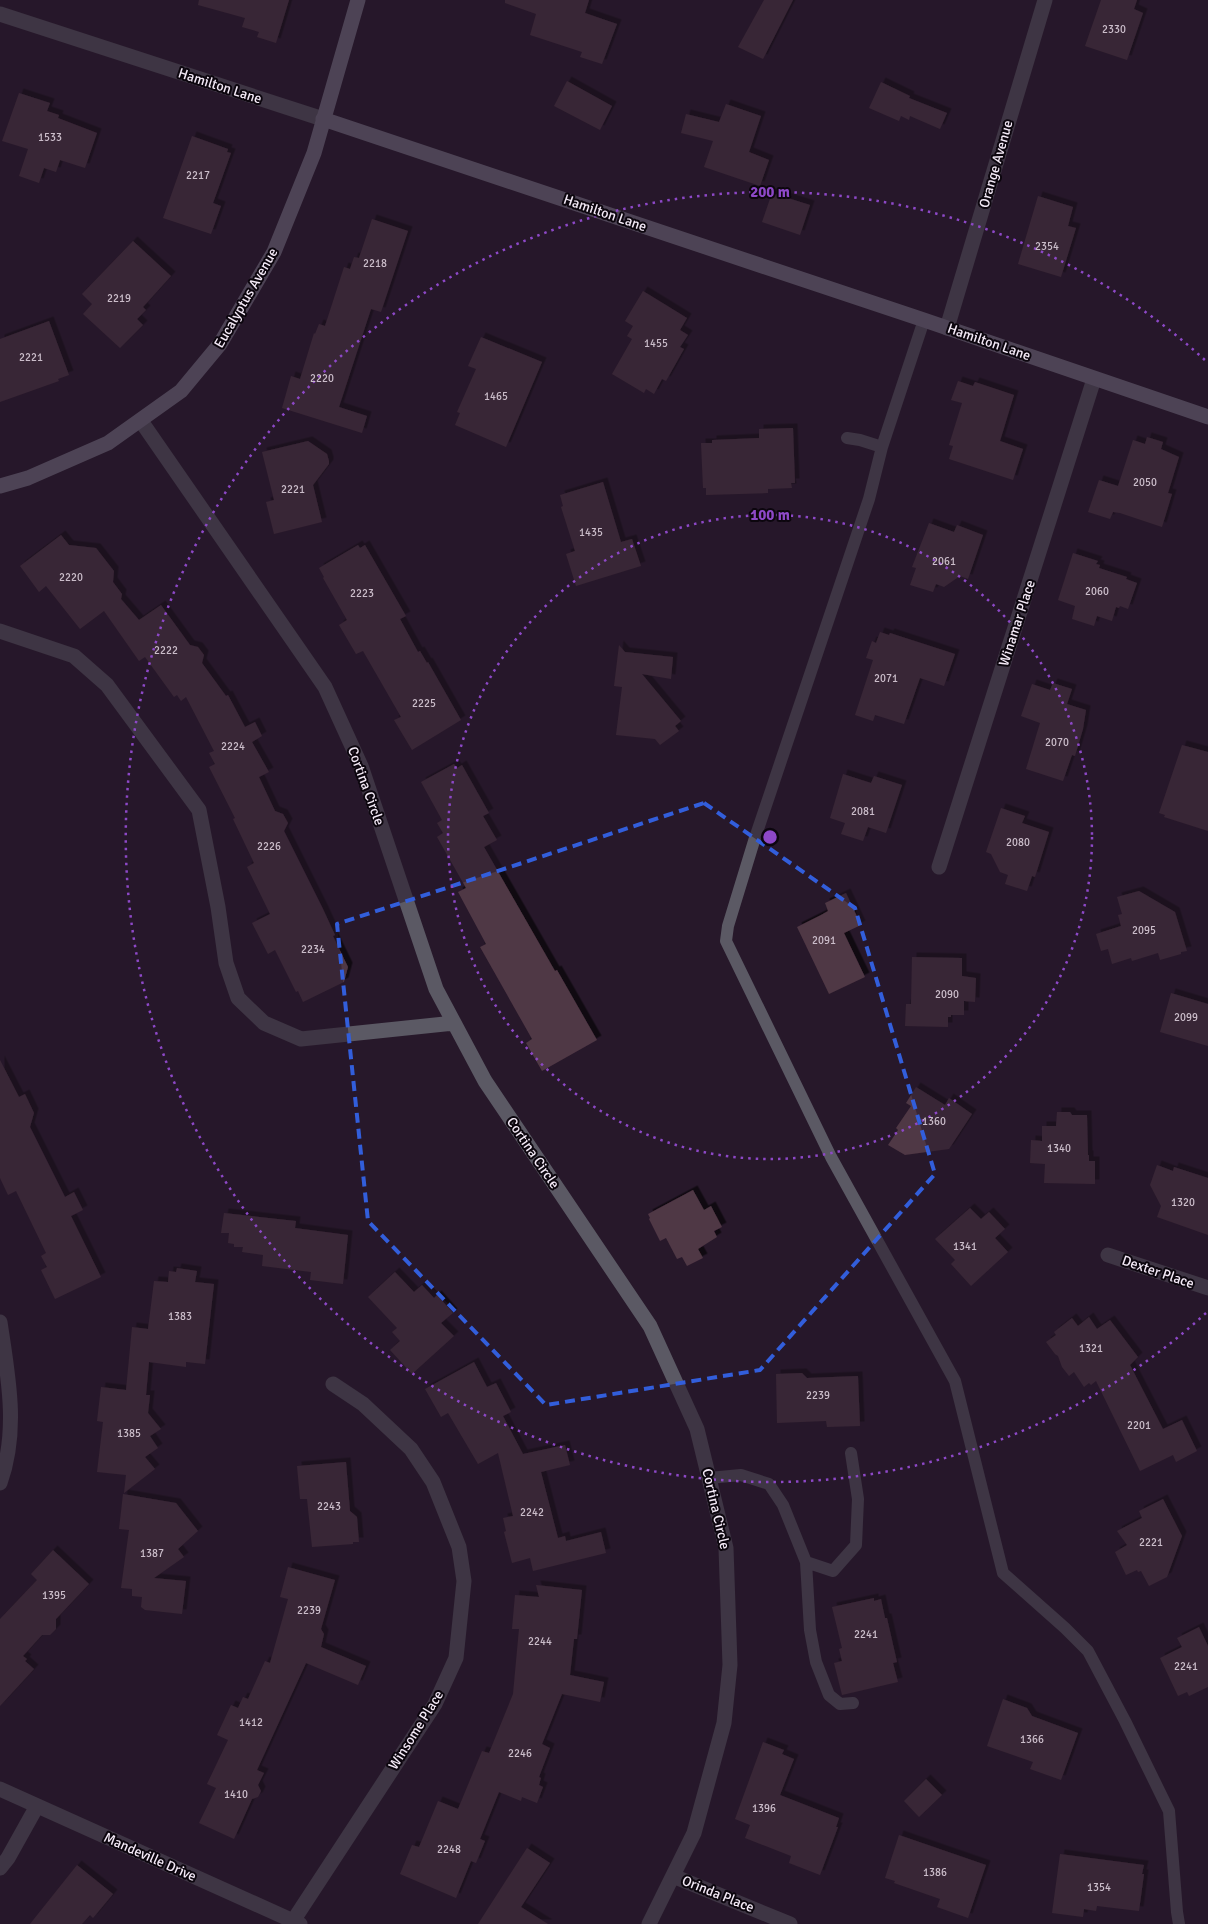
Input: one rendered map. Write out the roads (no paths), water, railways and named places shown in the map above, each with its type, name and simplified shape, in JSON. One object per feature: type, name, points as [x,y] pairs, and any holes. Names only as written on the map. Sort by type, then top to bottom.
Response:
[{"type":"street","name":"Eucalyptus Avenue","points":[[0,486],[28,478],[108,443],[181,391],[220,344],[274,252],[314,153],[358,0]]},
{"type":"street","name":"Orange Avenue","points":[[947,328],[1045,0]]},
{"type":"street","name":"Hamilton Lane","points":[[0,14],[323,119],[1208,417]]},
{"type":"street","name":"Winamar Place","points":[[939,867],[1094,379]]},
{"type":"street","name":"Cortina Circle","points":[[141,421],[325,688],[361,766],[436,988],[484,1081],[650,1326],[697,1428],[726,1548],[730,1665],[724,1723],[694,1833],[649,1924]]},
{"type":"street","points":[[0,631],[74,656],[107,685],[199,810],[218,907],[226,964],[238,998],[264,1023],[301,1039],[454,1023]]},
{"type":"street","name":"Dexter Place","points":[[1108,1255],[1208,1288]]},
{"type":"street","points":[[0,1322],[11,1407],[8,1452],[0,1483]]},
{"type":"street","name":"Winsome Place","points":[[295,1923],[435,1704],[456,1658],[464,1581],[458,1547],[433,1482],[411,1449],[363,1404],[332,1384]]},
{"type":"street","name":"Mandeville Drive","points":[[0,1789],[295,1923]]},
{"type":"street","points":[[0,1868],[8,1858],[37,1806]]},
{"type":"street","name":"Orinda Place","points":[[673,1876],[790,1924]]},
{"type":"lane","points":[[924,320],[882,447],[869,499],[754,841],[728,926],[726,941],[831,1157],[955,1381],[1002,1573],[1065,1628],[1088,1651],[1169,1811],[1177,1912],[1180,1924]]},
{"type":"lane","points":[[847,438],[882,447]]},
{"type":"lane","points":[[806,1562],[833,1571],[856,1545],[858,1499],[852,1453]]},
{"type":"lane","points":[[709,1478],[741,1475],[769,1484],[783,1505],[806,1562],[810,1630],[816,1662],[829,1695],[840,1704],[853,1703]]}]
